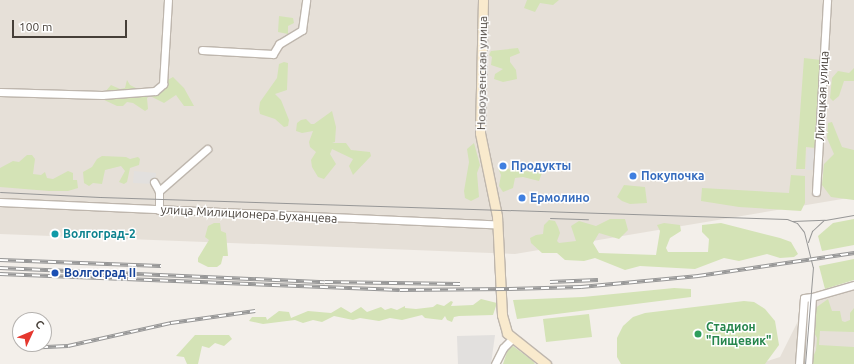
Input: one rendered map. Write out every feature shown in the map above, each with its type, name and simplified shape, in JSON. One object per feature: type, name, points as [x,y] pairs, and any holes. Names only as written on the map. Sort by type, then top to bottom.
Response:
[{"type":"street","points":[[0,92],[102,95],[155,91],[163,84],[168,0]]},
{"type":"street","points":[[202,50],[273,54],[279,44],[302,30],[306,0]]},
{"type":"street","name":"Новоузенская улица","points":[[483,0],[480,133],[497,225],[500,288],[505,330],[512,339]]},
{"type":"street","name":"Липецкая улица","points":[[816,192],[827,0]]},
{"type":"street","points":[[159,190],[207,149]]},
{"type":"street","points":[[154,182],[159,190],[159,210]]},
{"type":"street","name":"улица Милиционера Буханцева","points":[[0,202],[497,225]]},
{"type":"street","points":[[798,364],[804,298],[854,285]]},
{"type":"street","points":[[808,364],[812,297]]},
{"type":"street","points":[[496,364],[503,348],[512,339],[546,364]]},
{"type":"shaded area","points":[[0,0],[854,0],[854,197],[515,254],[0,234]]},
{"type":"shaded area","points":[[807,149],[817,149],[816,170],[806,170]]},
{"type":"shaded area","points":[[134,171],[156,173],[155,184],[133,183]]},
{"type":"shaded area","points":[[854,287],[854,364],[758,364],[780,357],[810,297]]},
{"type":"shaded area","points":[[495,335],[491,364],[458,364],[457,336]]},
{"type":"green space","points":[[527,0],[559,0],[553,5],[540,3],[535,12],[524,8]]},
{"type":"green space","points":[[279,16],[293,18],[294,23],[288,26],[288,34],[278,32]]},
{"type":"green space","points":[[518,48],[520,53],[510,57],[510,62],[516,70],[517,79],[503,82],[494,79],[495,74],[503,69],[491,65],[492,57],[489,55],[491,51]]},
{"type":"green space","points":[[804,58],[821,60],[816,148],[806,147],[805,169],[796,169]]},
{"type":"green space","points":[[284,62],[288,63],[287,90],[275,94],[281,100],[289,120],[288,126],[284,127],[275,119],[260,114],[259,109],[260,102],[277,78],[279,64]]},
{"type":"green space","points":[[854,68],[854,81],[844,81],[839,96],[833,101],[830,98],[832,78],[838,71],[849,73]]},
{"type":"green space","points":[[173,77],[184,88],[194,106],[184,106],[176,95],[164,103],[150,96],[147,98],[148,109],[145,111],[133,103],[127,102],[123,106],[117,106],[100,98],[111,85],[120,89],[125,88],[127,80],[130,85],[140,90],[155,87]]},
{"type":"green space","points":[[332,111],[336,127],[335,142],[332,143],[346,143],[351,150],[370,152],[371,156],[353,175],[349,166],[353,159],[332,149],[330,154],[336,164],[324,179],[318,177],[312,167],[311,160],[316,152],[310,147],[309,142],[313,131],[302,133],[296,131],[297,123],[301,120],[306,119],[311,124],[314,124]]},
{"type":"green space","points":[[832,122],[842,147],[854,150],[854,200],[831,197],[822,185],[824,164],[834,154],[827,138],[828,123]]},
{"type":"green space","points":[[474,143],[480,165],[477,173],[479,197],[471,201],[465,198],[464,191],[469,162],[467,149]]},
{"type":"green space","points":[[27,155],[32,155],[35,159],[33,174],[41,175],[45,172],[47,178],[53,179],[68,171],[73,173],[73,180],[77,180],[78,188],[68,191],[49,191],[0,187],[0,168],[13,161],[19,162]]},
{"type":"green space","points":[[102,156],[126,157],[130,159],[138,157],[140,159],[139,165],[130,168],[127,182],[124,184],[119,182],[125,171],[121,166],[105,170],[102,184],[93,183],[89,186],[84,183],[83,172],[92,167],[97,159]]},
{"type":"green space","points":[[498,168],[542,173],[539,181],[523,177],[515,178],[513,188],[503,192],[499,186],[501,175]]},
{"type":"green space","points":[[791,175],[805,176],[805,203],[801,211],[739,207],[701,201],[702,188],[789,193]]},
{"type":"green space","points":[[624,185],[645,187],[647,203],[630,204],[622,201],[617,197]]},
{"type":"green space","points":[[610,219],[625,219],[628,230],[619,239],[599,233],[593,243],[599,253],[656,255],[660,231],[657,225],[664,223],[680,225],[681,231],[670,238],[666,248],[668,252],[708,252],[709,239],[702,232],[702,225],[721,223],[791,242],[798,254],[794,257],[780,258],[767,254],[739,261],[724,258],[695,269],[640,266],[625,270],[595,258],[584,261],[565,260],[557,253],[542,253],[531,243],[530,238],[543,234],[544,225],[549,220],[555,221],[558,227],[560,233],[557,241],[559,243],[576,241],[571,226],[579,221],[596,226]]},
{"type":"green space","points":[[854,219],[854,245],[822,251],[818,236],[833,223]]},
{"type":"green space","points":[[214,223],[220,223],[221,231],[226,233],[228,256],[223,256],[221,264],[217,267],[208,267],[198,262],[198,258],[209,240],[205,237],[208,226]]},
{"type":"green space","points":[[854,259],[854,280],[825,289],[819,266]]},
{"type":"green space","points":[[674,288],[691,289],[691,297],[517,319],[513,300],[583,297]]},
{"type":"green space","points":[[481,299],[497,303],[493,315],[459,316],[454,317],[452,322],[447,320],[445,316],[442,320],[425,318],[422,315],[402,320],[390,318],[379,321],[360,318],[353,320],[334,316],[322,322],[313,320],[303,323],[295,320],[263,324],[249,321],[252,317],[266,317],[267,320],[279,311],[289,312],[291,318],[308,311],[331,313],[341,307],[351,313],[361,307],[367,312],[381,307],[385,310],[391,308],[397,310],[405,306],[405,308],[416,309],[433,307],[437,304],[444,306],[451,301],[453,302],[451,306],[473,305]]},
{"type":"green space","points":[[828,299],[832,311],[840,311],[842,321],[845,322],[850,320],[850,313],[854,308],[854,332],[820,331],[819,345],[854,347],[854,364],[810,364],[816,350],[817,338],[812,329],[814,309]]},
{"type":"green space","name":"Стадион \"Пищевик\"","points":[[744,301],[754,302],[765,309],[775,321],[779,345],[765,364],[621,364],[617,357],[617,338],[623,326],[633,317],[645,313]]},
{"type":"green space","points":[[589,314],[592,337],[546,342],[543,319]]},
{"type":"green space","points":[[195,335],[229,335],[232,339],[224,346],[215,343],[209,348],[202,346],[198,364],[187,364],[184,357],[176,356]]},
{"type":"green space","points":[[513,346],[535,364],[503,364],[508,349]]},
{"type":"tram line","points":[[0,192],[100,197],[787,219],[797,223],[804,232],[813,267],[805,364]]},
{"type":"tram line","points":[[792,221],[825,220],[854,215]]},
{"type":"tram line","points":[[550,218],[588,219]]},
{"type":"tram line","points":[[808,242],[812,231],[824,220]]},
{"type":"railway","points":[[0,274],[400,290],[509,289],[581,287],[698,276],[854,253]]},
{"type":"railway","points":[[0,260],[161,266]]},
{"type":"railway","points":[[0,268],[325,282],[460,284]]},
{"type":"railway","points":[[550,282],[598,280]]},
{"type":"railway","points":[[52,347],[68,346],[171,323],[255,311]]},
{"type":"place","name":"Продукты","points":[[503,166]]},
{"type":"place","name":"Покупочка","points":[[633,176]]},
{"type":"place","name":"Ермолино","points":[[522,198]]},
{"type":"place","name":"Волгоград-2","points":[[55,234]]},
{"type":"place","name":"Волгоград II","points":[[55,273]]},
{"type":"place","name":"Стадион \"Пищевик\"","points":[[698,334]]}]
